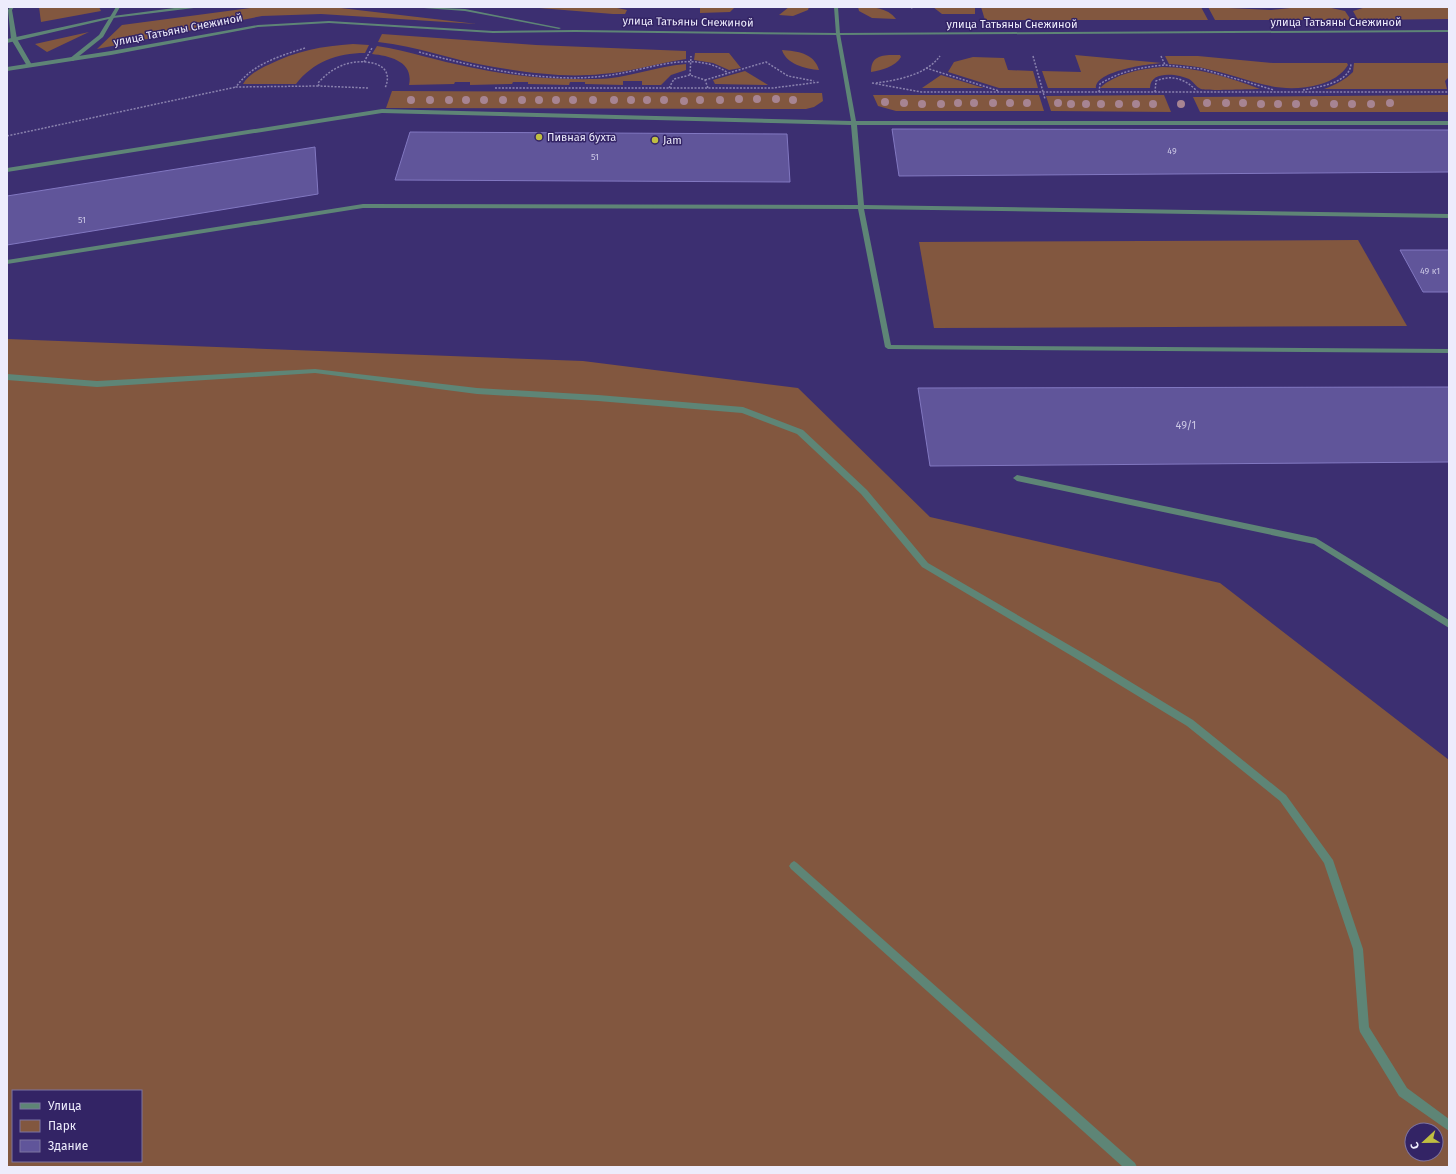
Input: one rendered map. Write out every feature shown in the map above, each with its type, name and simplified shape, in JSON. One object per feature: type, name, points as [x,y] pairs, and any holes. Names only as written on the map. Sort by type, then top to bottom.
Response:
[{"type":"street","points":[[72,60],[101,36],[118,7]]},
{"type":"street","name":"улица Татьяны Снежиной","points":[[7,41],[113,17],[194,7]]},
{"type":"street","name":"улица Татьяны Снежиной","points":[[424,7],[465,10],[575,31]]},
{"type":"street","points":[[836,7],[838,34],[854,123],[861,207],[888,347],[1449,351]]},
{"type":"street","points":[[10,9],[14,39],[29,65]]},
{"type":"street","name":"улица Татьяны Снежиной","points":[[7,69],[72,60],[258,26],[329,22],[456,31],[838,34],[1449,32]]},
{"type":"street","points":[[7,170],[382,111],[854,123],[1449,123]]},
{"type":"street","points":[[7,262],[363,206],[861,207],[1449,216]]},
{"type":"street","points":[[7,377],[97,384],[315,371],[477,391],[598,398],[743,410],[800,432],[864,492],[925,565],[1190,723],[1283,798],[1328,860],[1358,949],[1364,1028],[1404,1092],[1449,1126]]},
{"type":"street","points":[[1017,478],[1316,541],[1449,624]]},
{"type":"street","points":[[794,866],[1130,1167]]},
{"type":"path","points":[[364,62],[374,44]]},
{"type":"path","points":[[236,87],[239,81],[255,68],[279,57],[309,47]]},
{"type":"path","points":[[416,51],[489,68],[531,74],[576,77],[612,76],[669,63],[690,62],[712,64],[728,73]]},
{"type":"path","points":[[690,75],[692,51]]},
{"type":"path","points":[[940,55],[934,63],[904,78],[872,83],[921,92],[1449,92]]},
{"type":"path","points":[[1033,56],[1046,105]]},
{"type":"path","points":[[1161,56],[1165,65]]},
{"type":"path","points":[[319,86],[318,83],[321,78],[336,67],[364,62],[377,64],[388,73],[389,79],[385,88],[379,88]]},
{"type":"path","points":[[488,88],[669,88],[708,88],[773,88],[820,82],[800,80],[784,75],[773,69],[766,62],[704,80],[690,75],[674,79],[669,88]]},
{"type":"path","points":[[1297,92],[1330,84],[1343,76],[1350,69],[1351,63]]},
{"type":"path","points":[[1099,92],[1100,84],[1118,74],[1141,68],[1165,65],[1202,69],[1268,89],[1283,92]]},
{"type":"path","points":[[926,68],[1001,92]]},
{"type":"path","points":[[1155,92],[1156,81],[1161,78],[1171,77],[1187,80],[1197,92]]},
{"type":"path","points":[[704,80],[708,88]]},
{"type":"path","points":[[7,136],[236,87],[319,86],[373,88]]},
{"type":"path","points":[[1318,87],[1318,90],[1325,92]]},
{"type":"green space","points":[[39,7],[99,7],[101,11],[41,22]]},
{"type":"green space","points":[[258,7],[332,7],[477,24],[321,14],[262,16],[97,49],[122,25]]},
{"type":"green space","points":[[527,7],[612,7],[627,10],[625,14],[613,14]]},
{"type":"green space","points":[[700,7],[735,7],[730,12],[700,13]]},
{"type":"green space","points":[[789,7],[809,7],[808,10],[793,16],[779,15]]},
{"type":"green space","points":[[858,7],[879,8],[888,12],[896,19],[872,18],[859,11]]},
{"type":"green space","points":[[933,7],[975,7],[975,14],[942,14]]},
{"type":"green space","points":[[981,7],[1201,7],[1208,20],[985,20]]},
{"type":"green space","points":[[1208,7],[1271,10],[1300,7],[1327,7],[1345,11],[1351,20],[1215,20]]},
{"type":"green space","points":[[1366,7],[1449,7],[1449,19],[1358,20],[1353,11]]},
{"type":"green space","points":[[89,32],[47,52],[35,44]]},
{"type":"green space","points":[[382,34],[536,45],[686,51],[686,59],[613,73],[589,75],[548,74],[479,64],[407,47],[378,42]]},
{"type":"green space","points":[[353,44],[369,45],[365,53],[355,53],[326,60],[310,70],[296,84],[243,84],[257,70],[289,56],[320,48]]},
{"type":"green space","points":[[377,46],[457,65],[516,75],[548,78],[580,79],[619,77],[663,67],[686,64],[686,70],[671,75],[661,85],[642,85],[642,81],[623,81],[623,85],[585,84],[585,82],[570,82],[569,85],[513,82],[512,84],[470,85],[470,82],[455,82],[454,84],[409,85],[410,77],[408,71],[400,62],[386,56],[372,54]]},
{"type":"green space","points":[[782,50],[799,52],[809,56],[817,64],[819,70],[797,65],[784,55]]},
{"type":"green space","points":[[695,53],[729,53],[741,68],[729,70],[713,63],[694,60]]},
{"type":"green space","points":[[900,55],[901,57],[892,66],[871,72],[872,64],[878,57]]},
{"type":"green space","points":[[1075,55],[1162,63],[1135,67],[1113,73],[1104,77],[1098,82],[1096,88],[1048,88],[1042,71],[1081,72]]},
{"type":"green space","points":[[1165,56],[1198,56],[1273,63],[1347,63],[1348,65],[1339,75],[1325,83],[1291,88],[1265,85],[1226,74],[1185,65],[1169,64]]},
{"type":"green space","points":[[973,57],[1004,58],[1008,70],[1033,71],[1038,88],[999,88],[948,72],[954,62]]},
{"type":"green space","points":[[1354,63],[1449,63],[1449,77],[1445,81],[1447,89],[1324,89],[1340,82],[1350,75],[1353,72]]},
{"type":"green space","points":[[1162,67],[1175,67],[1200,71],[1236,80],[1260,89],[1205,90],[1198,87],[1189,79],[1172,75],[1159,76],[1155,78],[1151,82],[1150,88],[1100,88],[1121,75]]},
{"type":"green space","points":[[745,71],[768,85],[715,84],[713,80]]},
{"type":"green space","points":[[941,75],[984,88],[922,88]]},
{"type":"green space","points":[[392,91],[822,93],[823,101],[814,107],[806,109],[386,108]]},
{"type":"green space","points":[[873,95],[1039,95],[1044,111],[896,111],[878,106]]},
{"type":"green space","points":[[1164,95],[1171,112],[1051,111],[1046,96]]},
{"type":"green space","points":[[1449,95],[1449,112],[1200,112],[1193,97]]},
{"type":"green space","points":[[1358,240],[1407,326],[934,328],[919,242]]},
{"type":"green space","points":[[7,339],[583,361],[798,388],[930,517],[1220,583],[1449,760],[1449,1167],[7,1167]]},
{"type":"building","points":[[892,129],[1449,130],[1449,172],[899,176]]},
{"type":"building","points":[[410,132],[787,134],[790,182],[395,180]]},
{"type":"building","points":[[315,147],[318,194],[7,245],[7,196]]},
{"type":"building","points":[[1400,250],[1449,250],[1449,292],[1423,292]]},
{"type":"building","points":[[1449,387],[1449,462],[930,466],[918,388]]},
{"type":"place","name":"Пивная бухта","points":[[539,137]]},
{"type":"place","name":"Jam","points":[[655,140]]}]
